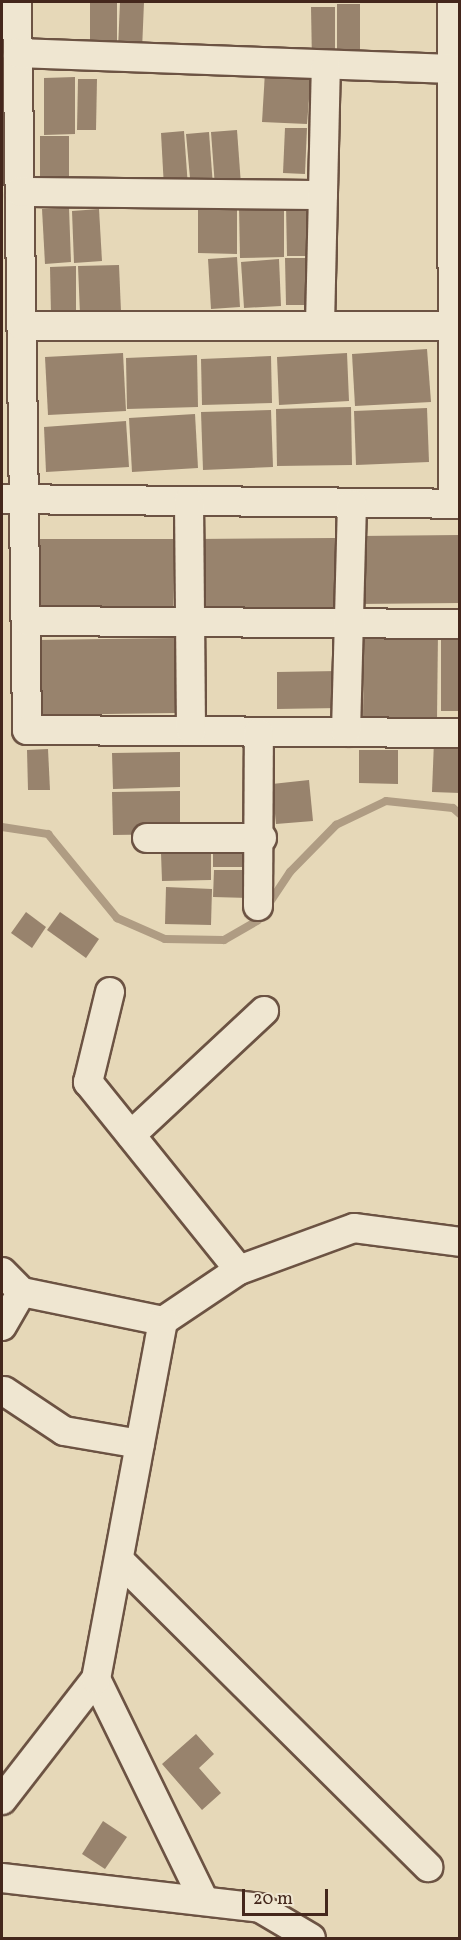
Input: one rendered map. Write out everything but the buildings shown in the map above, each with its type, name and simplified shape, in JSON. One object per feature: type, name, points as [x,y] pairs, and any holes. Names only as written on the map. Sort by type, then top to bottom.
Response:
[{"type":"street","points":[[17,2],[14,208],[22,326],[12,397],[13,499],[27,621],[27,730],[459,733]]},
{"type":"street","points":[[13,499],[456,504],[452,2]]},
{"type":"street","points":[[18,53],[452,69]]},
{"type":"street","points":[[320,325],[326,66]]},
{"type":"street","points":[[14,208],[323,195]]},
{"type":"street","points":[[22,326],[456,326]]},
{"type":"street","points":[[189,501],[191,731]]},
{"type":"street","points":[[346,732],[352,504]]},
{"type":"street","points":[[27,621],[459,624]]},
{"type":"street","points":[[258,906],[262,838],[259,733]]},
{"type":"street","points":[[147,838],[262,838]]},
{"type":"street","points":[[110,992],[88,1082],[239,1270]]},
{"type":"street","points":[[130,1135],[264,1011]]},
{"type":"street","points":[[2,1272],[22,1292],[163,1321],[239,1270],[354,1228],[459,1242]]},
{"type":"street","points":[[2,1326],[22,1292]]},
{"type":"street","points":[[2,1800],[96,1679],[163,1321]]},
{"type":"street","points":[[4,1391],[64,1431],[140,1444]]},
{"type":"street","points":[[119,1560],[428,1867]]},
{"type":"street","points":[[96,1679],[204,1900]]},
{"type":"street","points":[[2,1878],[260,1908],[311,1938]]},
{"type":"waterway","points":[[2,827],[48,834],[117,918],[165,939],[224,940],[258,920],[290,872],[336,825],[386,801],[453,808],[460,814]]}]
